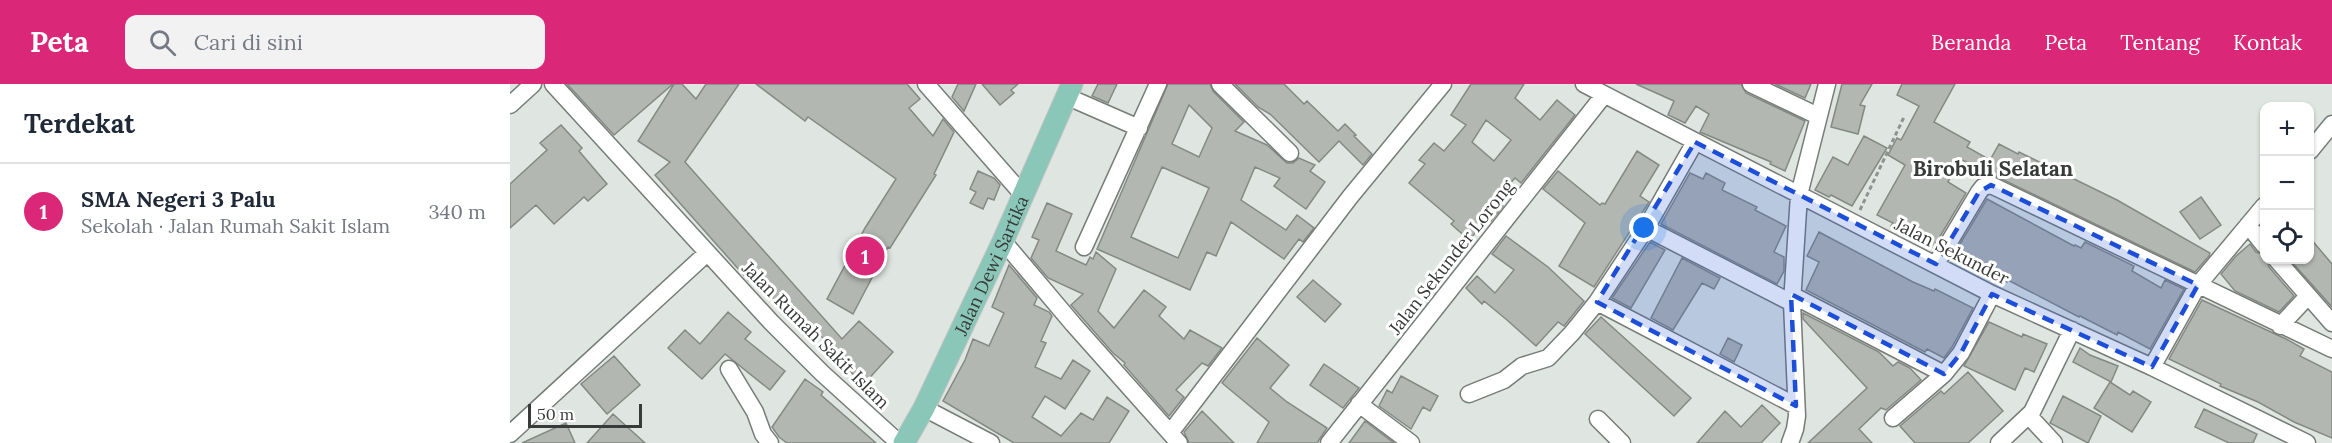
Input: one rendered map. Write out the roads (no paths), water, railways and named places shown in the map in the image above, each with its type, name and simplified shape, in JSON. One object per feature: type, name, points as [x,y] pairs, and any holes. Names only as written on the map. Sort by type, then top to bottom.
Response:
[{"type":"main road","name":"Jalan Dewi Sartika","points":[[904,443],[924,408],[1003,241],[1070,91]]},
{"type":"street","name":"Jalan Rumah Sakit Islam","points":[[553,84],[801,352],[899,443]]},
{"type":"street","points":[[926,84],[1024,196]]},
{"type":"street","points":[[1084,247],[1158,84]]},
{"type":"street","points":[[1220,84],[1290,153]]},
{"type":"street","points":[[1003,241],[1072,324],[1175,438],[1350,197],[1443,84]]},
{"type":"street","name":"Jalan Sekunder","points":[[1584,84],[1992,294],[2152,367],[2307,443]]},
{"type":"street","points":[[1751,84],[1818,116]]},
{"type":"street","points":[[1790,443],[1796,423],[1792,299],[1799,195],[1827,84]]},
{"type":"street","points":[[510,105],[528,86]]},
{"type":"street","points":[[1070,91],[1139,128]]},
{"type":"street","name":"Jalan Sekunder Lorong","points":[[1329,443],[1604,95]]},
{"type":"street","points":[[2314,146],[2332,124]]},
{"type":"street","points":[[1469,394],[1504,380],[1521,366],[1548,358],[1572,333],[1597,302],[1646,228],[1695,142]]},
{"type":"street","points":[[1936,264],[1979,192],[1983,187],[1991,185],[2280,326],[2332,349]]},
{"type":"street","points":[[2152,367],[2198,285],[2261,210]]},
{"type":"street","points":[[2248,225],[2260,238]]},
{"type":"street","points":[[1646,228],[1944,374]]},
{"type":"street","points":[[510,434],[707,253]]},
{"type":"street","points":[[2280,264],[2332,322]]},
{"type":"street","points":[[1893,418],[1944,374],[1961,353],[1992,294]]},
{"type":"street","points":[[2280,326],[2308,296]]},
{"type":"street","points":[[1597,302],[1796,406]]},
{"type":"street","points":[[1999,443],[2029,416],[2072,330]]},
{"type":"street","points":[[729,369],[770,443]]},
{"type":"street","points":[[1359,404],[1412,443]]},
{"type":"street","points":[[924,408],[991,443]]},
{"type":"street","points":[[2029,416],[2054,443]]},
{"type":"street","points":[[1598,419],[1622,443]]},
{"type":"place","name":"SMA Negeri 3 Palu","points":[[865,256]]},
{"type":"district","name":"Birobuli Selatan","points":[[1993,168]]}]
